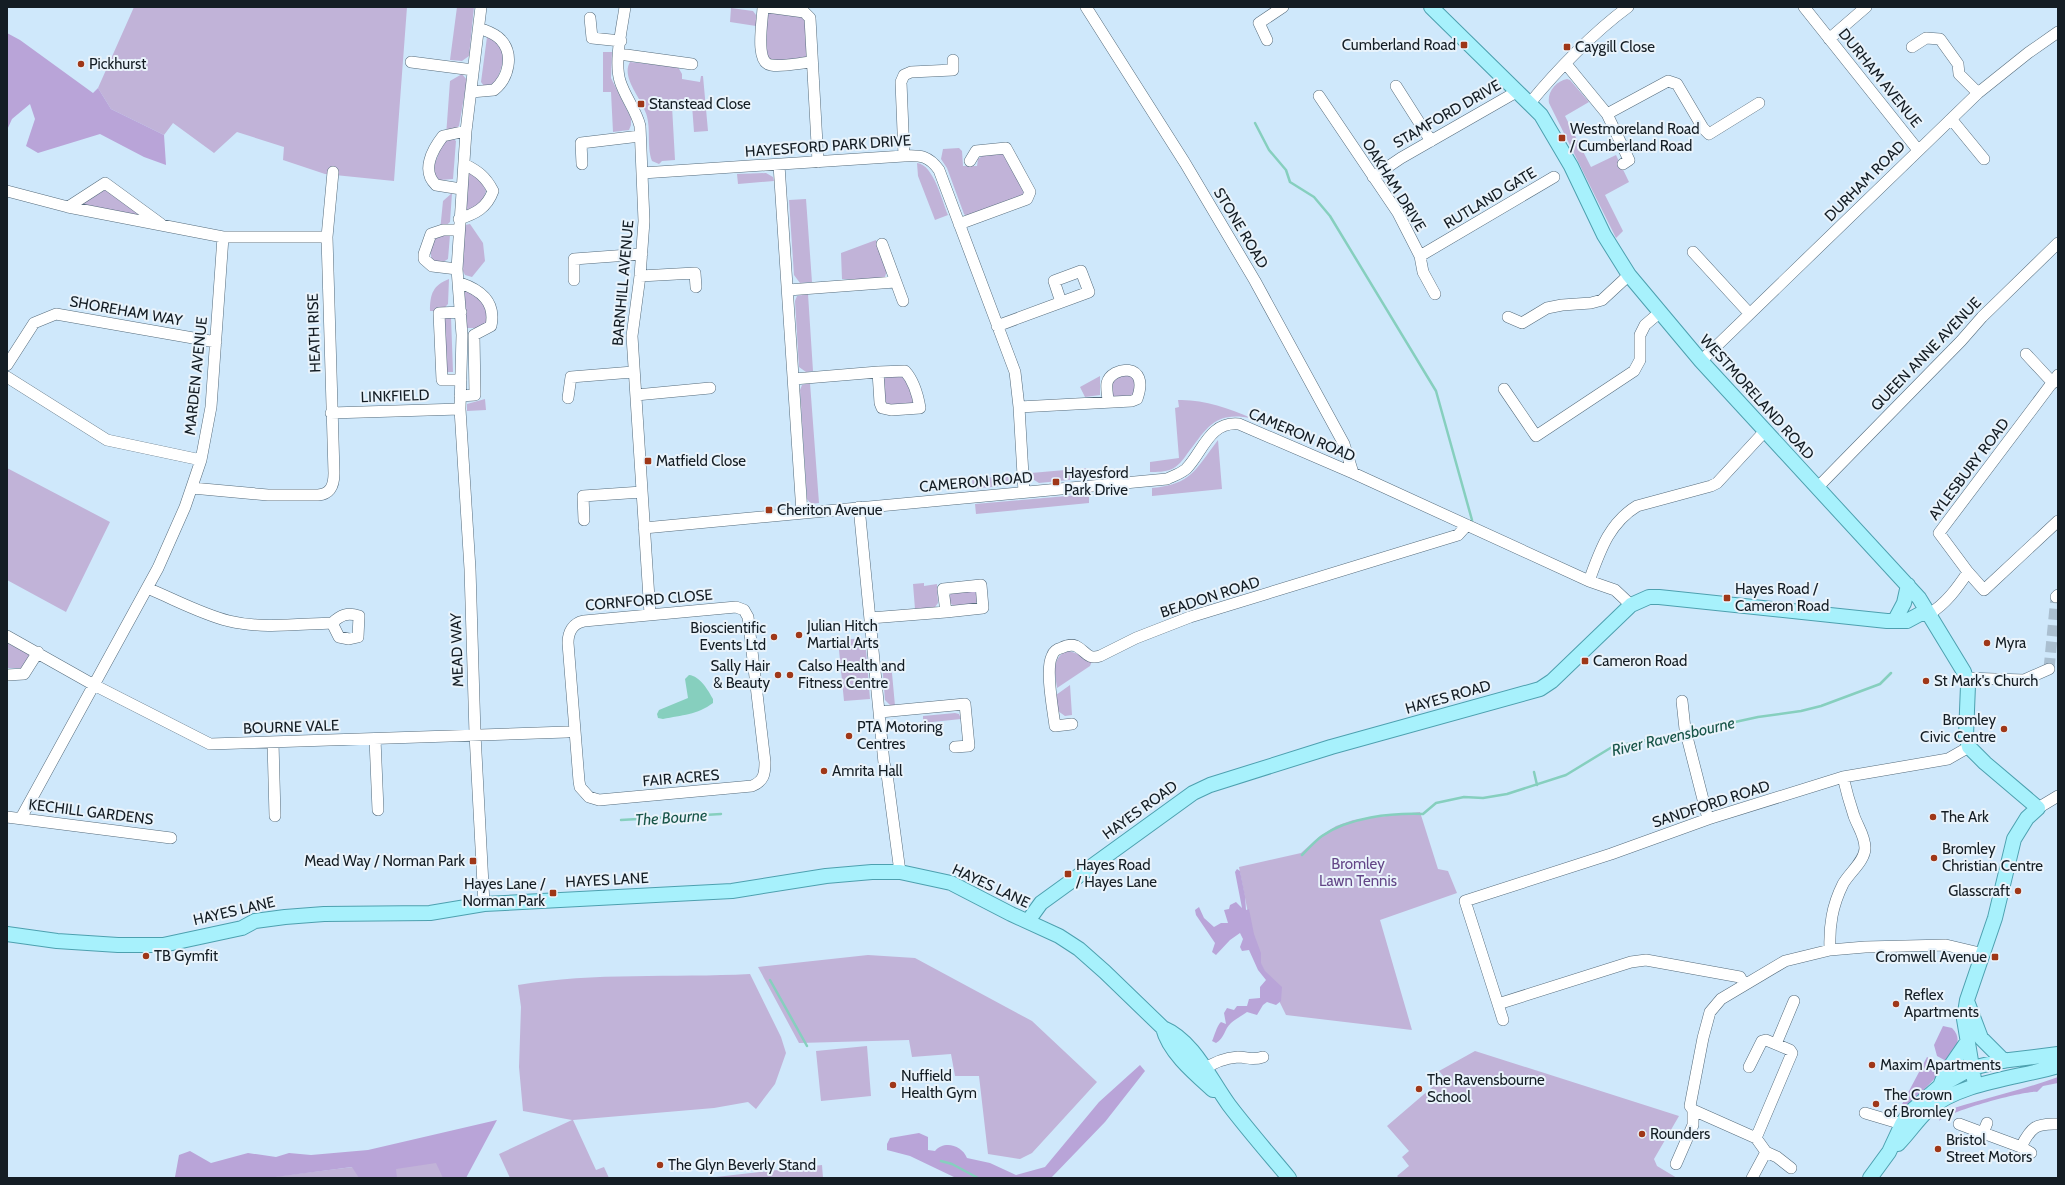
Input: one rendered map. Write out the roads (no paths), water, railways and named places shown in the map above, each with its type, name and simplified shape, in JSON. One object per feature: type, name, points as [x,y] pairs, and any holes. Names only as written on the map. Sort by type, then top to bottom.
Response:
[{"type":"main road","name":"WESTMORELAND ROAD","points":[[1431,7],[1530,103],[1547,124],[1571,166],[1604,235],[1629,275],[1659,312],[1765,431],[1919,598],[1962,666],[1968,688],[1966,736],[1969,747]]},
{"type":"main road","points":[[1895,620],[1904,603],[1908,585]]},
{"type":"main road","name":"HAYES ROAD","points":[[1028,921],[1041,903],[1193,793],[1210,785],[1331,748],[1540,689],[1552,682],[1631,605],[1649,598],[1907,621],[1920,614],[1929,614]]},
{"type":"main road","points":[[1895,620],[1909,609],[1919,598]]},
{"type":"main road","points":[[1969,747],[1985,764],[2038,808],[2027,818],[2014,839],[1995,918],[1984,954],[1967,1000],[1964,1019],[1975,1086]]},
{"type":"main road","name":"HAYES LANE","points":[[7,934],[57,941],[163,945],[242,928],[255,921],[285,917],[324,914],[430,913],[484,904],[732,891],[826,876],[872,872],[900,872],[951,883],[1058,936],[1079,949],[1163,1028],[1173,1032],[1205,1069],[1230,1105],[1289,1178]]},
{"type":"main road","points":[[1967,1000],[1981,1038],[2004,1061]]},
{"type":"main road","name":"HAYES LANE","points":[[1163,1028],[1166,1040],[1189,1068],[1230,1105]]},
{"type":"main road","points":[[1940,1086],[1945,1074],[1967,1042]]},
{"type":"main road","points":[[1870,1178],[1888,1152],[1902,1124],[1922,1100],[1940,1086],[1972,1068],[2004,1061],[2055,1059]]},
{"type":"main road","points":[[1888,1152],[1929,1109],[1944,1099],[1975,1086],[2055,1059]]},
{"type":"street","name":"MEAD WAY","points":[[481,7],[466,131],[461,189],[457,269],[460,283],[462,335],[460,409],[470,569],[475,734],[484,904]]},
{"type":"street","name":"BARNHILL AVENUE","points":[[625,7],[619,54],[620,81],[637,116],[640,136],[644,221],[640,276],[632,336],[633,372],[636,395],[650,614]]},
{"type":"street","points":[[763,7],[760,55],[764,62],[771,65],[812,62]]},
{"type":"street","points":[[767,7],[804,12],[808,14],[810,18],[818,162]]},
{"type":"street","name":"STONE ROAD","points":[[1086,7],[1185,164],[1255,281],[1344,444],[1353,473]]},
{"type":"street","points":[[1267,40],[1259,23],[1283,7]]},
{"type":"street","points":[[1530,103],[1566,64],[1628,7]]},
{"type":"street","name":"DURHAM AVENUE","points":[[1804,7],[1918,150]]},
{"type":"street","points":[[1829,39],[1866,7]]},
{"type":"street","points":[[590,18],[592,42],[621,41]]},
{"type":"street","points":[[471,92],[494,90],[505,74],[509,64],[509,58],[501,40],[493,34],[479,28]]},
{"type":"street","name":"DURHAM ROAD","points":[[1701,360],[1863,206],[1918,150],[1952,120],[1978,93],[2028,53],[2058,32]]},
{"type":"street","points":[[1912,47],[1926,38],[1940,39],[1958,64],[1959,74],[1978,93]]},
{"type":"street","points":[[619,54],[692,64]]},
{"type":"street","points":[[904,156],[901,82],[904,75],[911,72],[953,70],[953,60]]},
{"type":"street","points":[[411,62],[473,70]]},
{"type":"street","points":[[1566,64],[1607,114],[1629,160],[1623,164]]},
{"type":"street","points":[[1607,114],[1668,81],[1677,84],[1709,134],[1759,103]]},
{"type":"street","points":[[1396,86],[1431,141]]},
{"type":"street","name":"STAMFORD DRIVE","points":[[1373,177],[1401,158],[1518,91]]},
{"type":"street","name":"OAKHAM DRIVE","points":[[1319,96],[1398,213],[1420,256],[1423,272],[1435,294]]},
{"type":"street","points":[[1952,120],[1984,159]]},
{"type":"street","points":[[461,189],[436,185],[429,175],[428,168],[429,162],[443,136],[466,131]]},
{"type":"street","points":[[582,164],[581,143],[640,136]]},
{"type":"street","points":[[960,224],[1027,199],[1030,192],[1006,148],[976,151],[970,161]]},
{"type":"street","name":"HAYESFORD PARK DRIVE","points":[[642,173],[904,156],[922,156],[933,161],[939,170],[960,224],[1015,372],[1019,407],[1024,492]]},
{"type":"street","points":[[457,269],[432,266],[424,259],[424,254],[431,234],[459,225],[476,214],[490,199],[492,191],[488,181],[480,172],[464,164]]},
{"type":"street","points":[[779,164],[802,513]]},
{"type":"street","name":"HEATH RISE","points":[[192,488],[268,495],[324,495],[329,491],[334,480],[326,237],[333,172]]},
{"type":"street","name":"RUTLAND GATE","points":[[1420,256],[1554,177]]},
{"type":"street","points":[[68,207],[105,183],[163,226]]},
{"type":"street","points":[[7,191],[68,207],[163,226],[223,236],[326,237]]},
{"type":"street","name":"MARDEN AVENUE","points":[[20,818],[147,588],[168,547],[192,488],[200,460],[211,407],[223,236]]},
{"type":"street","name":"QUEEN ANNE AVENUE","points":[[1817,488],[1961,341],[1982,317],[2058,243]]},
{"type":"street","points":[[882,244],[903,301]]},
{"type":"street","points":[[1693,252],[1749,313]]},
{"type":"street","points":[[574,280],[574,259],[642,254]]},
{"type":"street","points":[[640,276],[695,273],[696,287]]},
{"type":"street","points":[[1508,317],[1522,323],[1547,308],[1562,305],[1590,304],[1602,300],[1629,275]]},
{"type":"street","points":[[788,290],[896,282]]},
{"type":"street","points":[[460,283],[474,288],[489,304],[493,318],[491,326],[474,335],[462,335]]},
{"type":"street","points":[[997,326],[1061,302]]},
{"type":"street","points":[[461,312],[439,313],[442,380],[461,380]]},
{"type":"street","points":[[1504,389],[1536,436],[1634,371],[1640,360],[1640,335],[1645,325],[1659,312]]},
{"type":"street","name":"SHOREHAM WAY","points":[[7,365],[34,322],[56,314],[216,342]]},
{"type":"street","points":[[460,396],[475,395],[474,335]]},
{"type":"street","points":[[2026,354],[2055,379]]},
{"type":"street","points":[[568,398],[571,377],[633,372]]},
{"type":"street","points":[[794,379],[878,372],[905,372],[909,376],[925,408],[891,410],[882,408],[880,403],[878,372]]},
{"type":"street","points":[[7,377],[107,440],[200,460]]},
{"type":"street","name":"AYLESBURY ROAD","points":[[1968,572],[1939,533],[2055,379]]},
{"type":"street","points":[[636,395],[710,388]]},
{"type":"street","points":[[1019,407],[1108,402]]},
{"type":"street","name":"LINKFIELD","points":[[331,413],[460,409]]},
{"type":"street","name":"CAMERON ROAD","points":[[644,528],[1167,479],[1186,469],[1210,435],[1217,429],[1233,423],[1245,425],[1589,581],[1615,590],[1631,605]]},
{"type":"street","points":[[1589,581],[1608,535],[1619,519],[1627,512],[1637,506],[1711,486],[1717,483],[1765,431]]},
{"type":"street","points":[[584,520],[583,496],[642,492]]},
{"type":"street","points":[[860,508],[884,764],[887,774],[900,872]]},
{"type":"street","points":[[1929,614],[1937,609],[1958,587],[1968,572],[1984,590],[2058,521]]},
{"type":"street","name":"BEADON ROAD","points":[[1072,724],[1055,726],[1051,693],[1050,663],[1052,654],[1063,646],[1076,646],[1088,656],[1094,658],[1136,638],[1190,617],[1458,535],[1467,525]]},
{"type":"street","points":[[147,588],[216,617],[241,623],[275,625],[332,624]]},
{"type":"street","name":"CORNFORD CLOSE","points":[[568,643],[569,633],[575,624],[580,622],[650,614],[736,607],[746,612]]},
{"type":"street","name":"FAIR ACRES","points":[[568,643],[579,781],[580,786],[589,797],[599,800],[752,786],[762,779],[765,774],[765,762],[746,612]]},
{"type":"street","points":[[870,618],[946,612]]},
{"type":"street","name":"BOURNE VALE","points":[[7,636],[38,652],[94,685],[210,744],[567,732]]},
{"type":"street","points":[[7,675],[24,674],[38,652]]},
{"type":"street","points":[[1966,678],[2024,680],[2048,669]]},
{"type":"street","points":[[1682,701],[1686,733],[1708,819]]},
{"type":"street","points":[[880,712],[965,704],[969,746],[955,747]]},
{"type":"street","points":[[375,739],[378,810]]},
{"type":"street","points":[[274,742],[276,816]]},
{"type":"street","name":"SANDFORD ROAD","points":[[1498,1004],[1465,901],[1611,854],[1708,819],[1843,777],[1948,759],[1969,747]]},
{"type":"street","points":[[1830,950],[1830,926],[1836,899],[1866,850],[1864,839],[1854,816],[1843,777]]},
{"type":"street","points":[[2038,808],[2058,796]]},
{"type":"street","name":"KECHILL GARDENS","points":[[7,817],[171,838]]},
{"type":"street","points":[[1676,1164],[1693,1125],[1692,1104],[1703,1038],[1710,1012],[1720,999],[1785,961],[1830,950],[1865,946],[1946,944],[1984,954]]},
{"type":"street","points":[[1503,1020],[1498,1004],[1631,962],[1646,960],[1740,977],[1744,985]]},
{"type":"street","points":[[1776,1044],[1794,1001]]},
{"type":"street","points":[[1749,1067],[1762,1041],[1766,1040],[1776,1044],[1790,1050],[1792,1053],[1756,1138]]},
{"type":"street","points":[[1205,1069],[1212,1064],[1239,1057],[1255,1060],[1263,1057]]},
{"type":"street","points":[[1692,1104],[1756,1138],[1766,1152],[1777,1157],[1791,1168]]},
{"type":"street","points":[[1865,1113],[1902,1124]]},
{"type":"street","points":[[1959,1124],[1985,1128],[2031,1153]]},
{"type":"street","points":[[2022,1147],[2027,1134],[2039,1124],[2058,1124]]},
{"type":"street","points":[[1752,1178],[1766,1152]]},
{"type":"waterway","points":[[1255,123],[1269,150],[1286,170],[1290,182],[1314,197],[1330,216],[1436,391],[1472,520]]},
{"type":"waterway","name":"River Ravensbourne","points":[[1689,732],[1758,717],[1801,711],[1821,706],[1880,684],[1891,673]]},
{"type":"waterway","name":"River Ravensbourne","points":[[1302,855],[1322,836],[1345,824],[1357,820],[1398,814],[1423,814],[1436,803],[1464,797],[1483,798],[1507,794],[1566,775],[1612,747],[1682,733]]},
{"type":"waterway","points":[[1534,772],[1537,785]]},
{"type":"waterway","name":"The Bourne","points":[[621,820],[721,814]]},
{"type":"waterway","name":"The Bourne","points":[[770,980],[807,1046]]},
{"type":"waterway","name":"The Bourne","points":[[941,1161],[952,1164],[978,1178]]},
{"type":"tunnel","points":[[2049,669],[2056,597]]},
{"type":"place","name":"Cumberland Road","points":[[1464,45]]},
{"type":"place","name":"Caygill Close","points":[[1567,47]]},
{"type":"place","name":"Pickhurst","points":[[81,64]]},
{"type":"place","name":"Stanstead Close","points":[[641,104]]},
{"type":"place","name":"Westmoreland Road / Cumberland Road","points":[[1562,138]]},
{"type":"place","name":"Matfield Close","points":[[648,461]]},
{"type":"place","name":"Hayesford Park Drive","points":[[1056,482]]},
{"type":"place","name":"Cheriton Avenue","points":[[769,510]]},
{"type":"place","name":"Hayes Road / Cameron Road","points":[[1727,598]]},
{"type":"place","name":"Julian Hitch Martial Arts","points":[[799,635]]},
{"type":"place","name":"Bioscientific Events Ltd","points":[[774,637]]},
{"type":"place","name":"Myra","points":[[1987,643]]},
{"type":"place","name":"Cameron Road","points":[[1585,661]]},
{"type":"place","name":"Sally Hair & Beauty","points":[[778,675]]},
{"type":"place","name":"Calso Health and Fitness Centre","points":[[790,675]]},
{"type":"place","name":"St Mark's Church","points":[[1926,681]]},
{"type":"place","name":"Bromley Civic Centre","points":[[2004,729]]},
{"type":"place","name":"PTA Motoring Centres","points":[[849,736]]},
{"type":"place","name":"Amrita Hall","points":[[824,771]]},
{"type":"place","name":"The Ark","points":[[1933,817]]},
{"type":"place","name":"Bromley Christian Centre","points":[[1934,858]]},
{"type":"place","name":"Mead Way / Norman Park","points":[[473,861]]},
{"type":"place","name":"Hayes Road / Hayes Lane","points":[[1068,874]]},
{"type":"place","name":"Glasscraft","points":[[2018,891]]},
{"type":"place","name":"Hayes Lane / Norman Park","points":[[553,893]]},
{"type":"place","name":"TB Gymfit","points":[[146,956]]},
{"type":"place","name":"Cromwell Avenue","points":[[1995,957]]},
{"type":"place","name":"Reflex Apartments","points":[[1896,1004]]},
{"type":"place","name":"Maxim Apartments","points":[[1872,1065]]},
{"type":"place","name":"Nuffield Health Gym","points":[[893,1085]]},
{"type":"place","name":"The Ravensbourne School","points":[[1419,1089]]},
{"type":"place","name":"The Crown of Bromley","points":[[1876,1104]]},
{"type":"place","name":"Rounders","points":[[1642,1134]]},
{"type":"place","name":"Bristol Street Motors","points":[[1938,1149]]},
{"type":"place","name":"The Glyn Beverly Stand","points":[[660,1165]]},
{"type":"park label","name":"Bromley Lawn Tennis","points":[[1358,872]]}]
